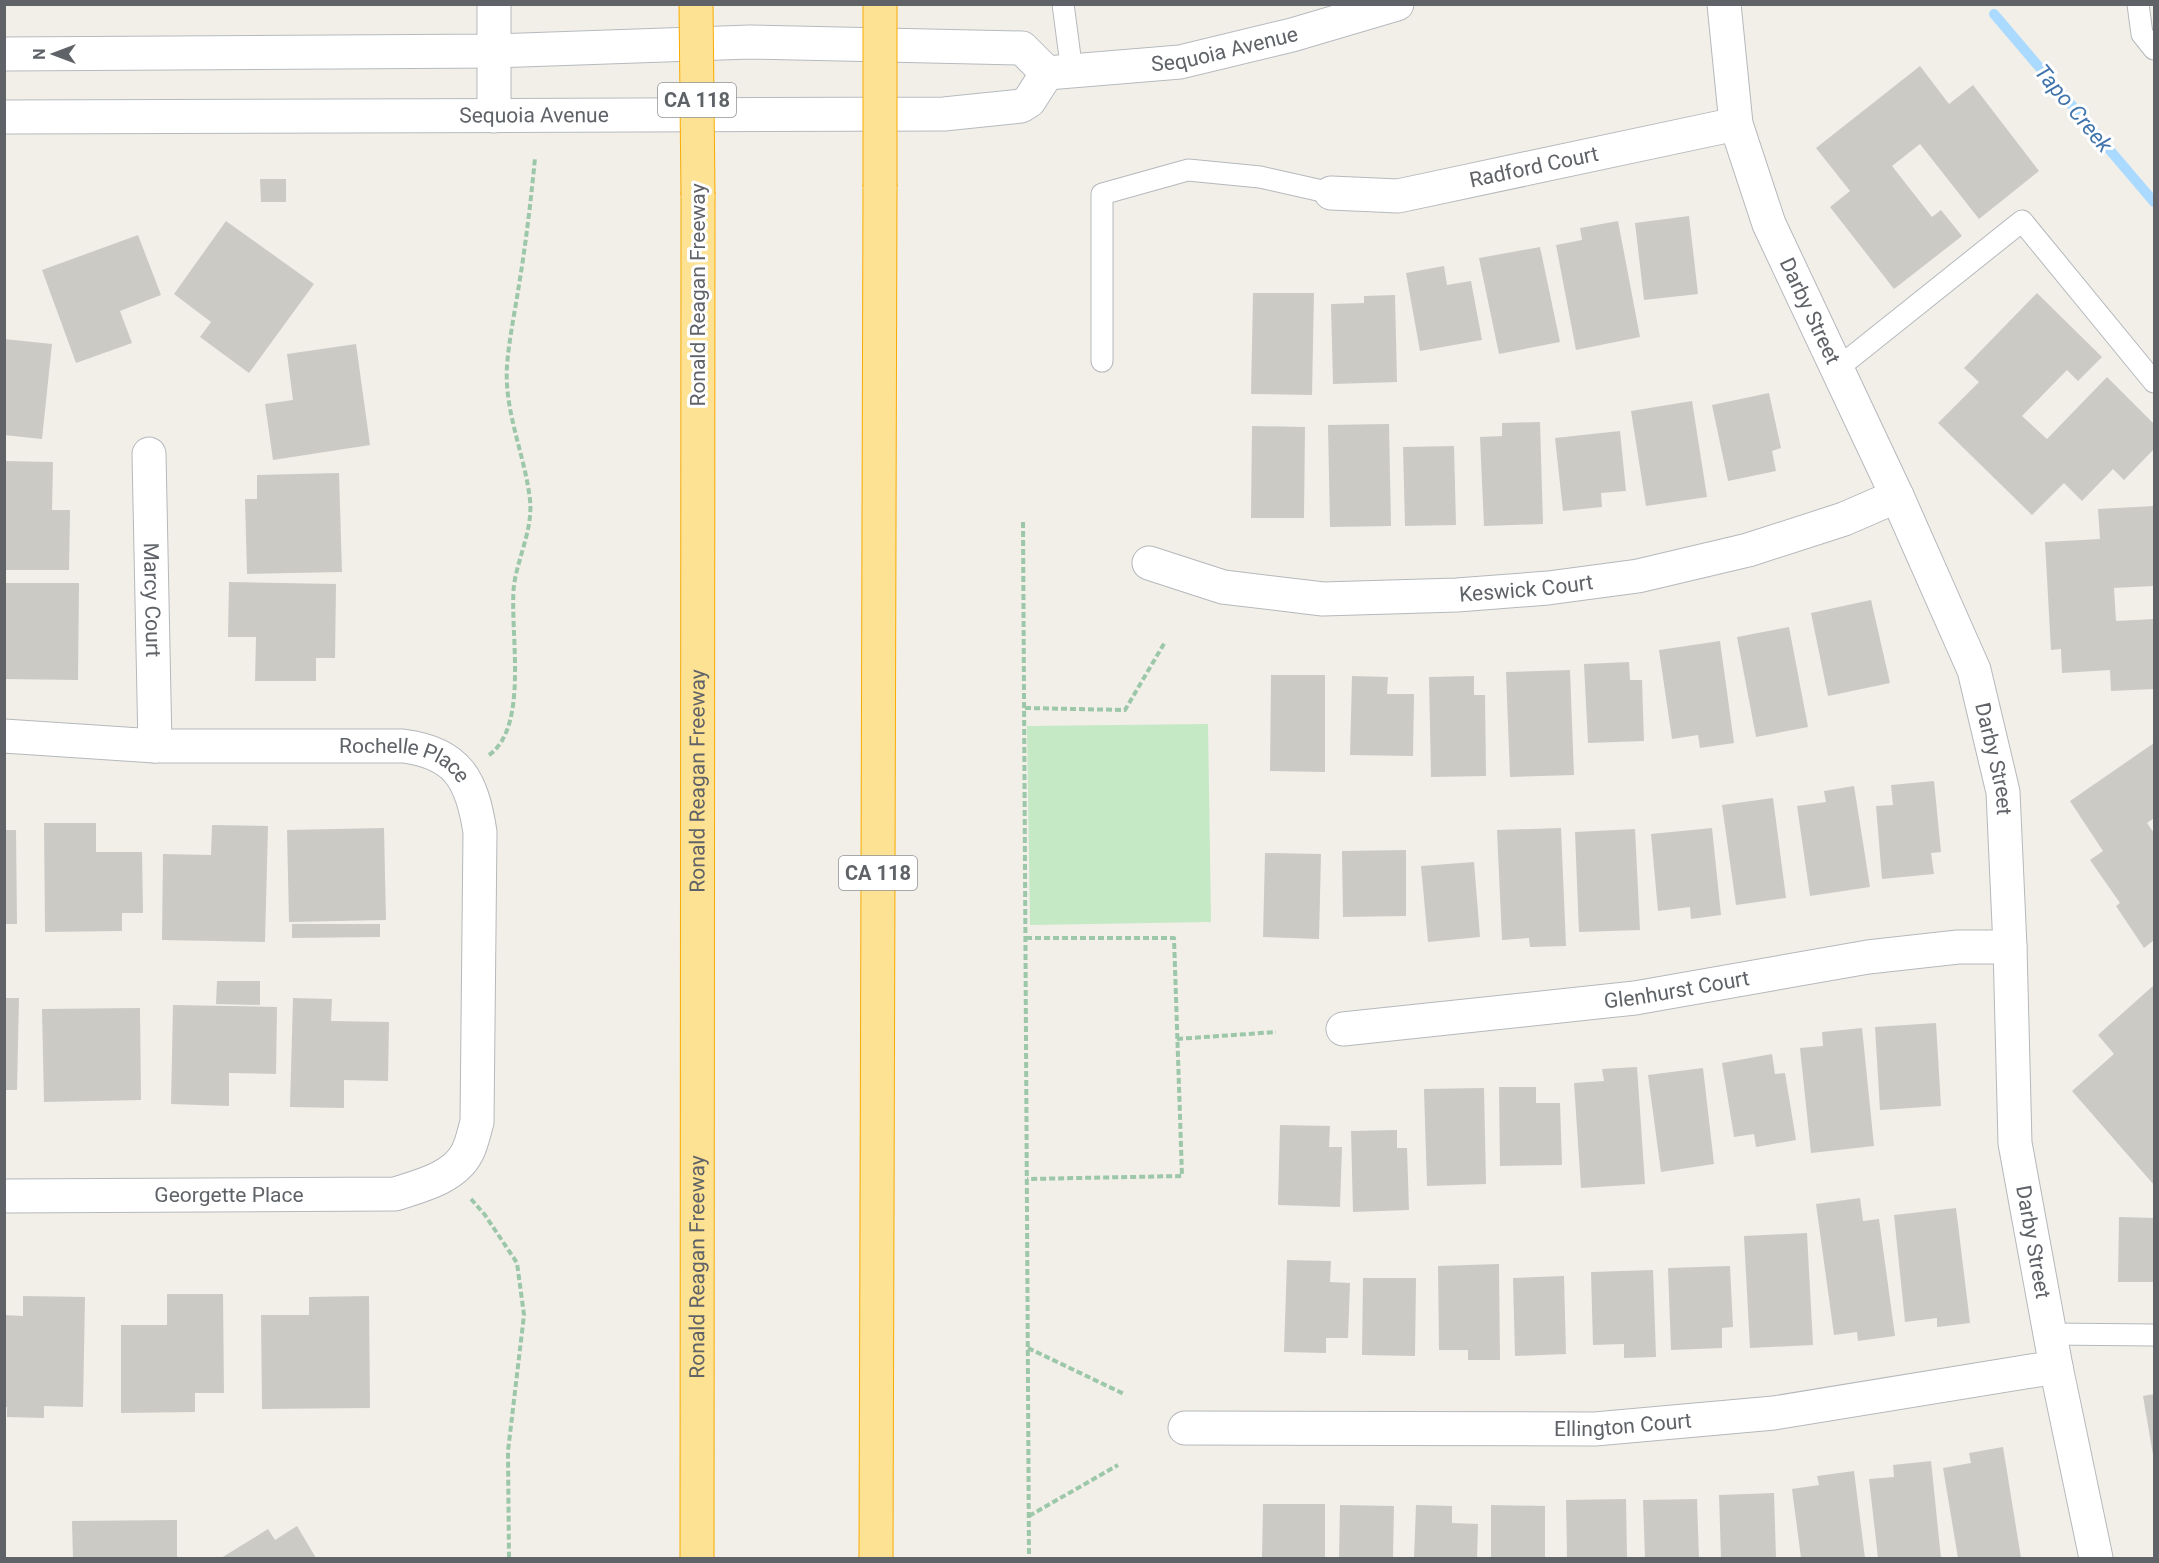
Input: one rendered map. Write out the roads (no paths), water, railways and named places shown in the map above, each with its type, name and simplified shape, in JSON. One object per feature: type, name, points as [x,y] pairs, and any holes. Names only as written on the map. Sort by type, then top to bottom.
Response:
[{"type":"highway","name":"Ronald Reagan Freeway","points":[[696,4],[698,1558]]},
{"type":"highway","name":"CA 118","points":[[876,1558],[880,4]]},
{"type":"street","points":[[494,4],[494,116]]},
{"type":"street","name":"Sequoia Avenue","points":[[4,117],[944,114],[1021,106],[1060,72],[1180,62],[1292,35],[1397,4]]},
{"type":"street","name":"Darby Street","points":[[1724,4],[1736,124],[1769,224],[1897,496],[1974,670],[2003,792],[2015,1143],[2056,1367],[2096,1558]]},
{"type":"street","points":[[4,54],[494,51],[750,42],[1022,48],[1060,72]]},
{"type":"street","name":"Radford Court","points":[[1331,193],[1398,196],[1736,124]]},
{"type":"street","name":"Marcy Court","points":[[149,454],[155,746]]},
{"type":"street","name":"Keswick Court","points":[[1149,562],[1222,587],[1323,598],[1457,595],[1548,588],[1638,576],[1748,550],[1844,519],[1897,496]]},
{"type":"street","name":"Rochelle Place","points":[[4,736],[155,746],[403,746],[422,748],[446,759],[462,774],[476,804],[480,832],[477,1122],[466,1154],[449,1173]]},
{"type":"street","name":"Glenhurst Court","points":[[1344,1029],[1635,998],[1868,957],[1951,948],[2010,947]]},
{"type":"street","name":"Georgette Place","points":[[4,1196],[395,1194],[449,1173]]},
{"type":"street","name":"Ellington Court","points":[[1185,1428],[1594,1429],[1774,1413],[2056,1367]]},
{"type":"lane","points":[[1060,72],[1063,4]]},
{"type":"lane","points":[[2138,4],[2142,34],[2154,49]]},
{"type":"lane","points":[[1102,361],[1102,194],[1188,170],[1260,177],[1331,193]]},
{"type":"lane","points":[[1838,368],[2022,221],[2154,382]]},
{"type":"lane","points":[[2050,1334],[2154,1335]]},
{"type":"waterway","name":"Tapo Creek","points":[[1994,14],[2154,202]]}]
